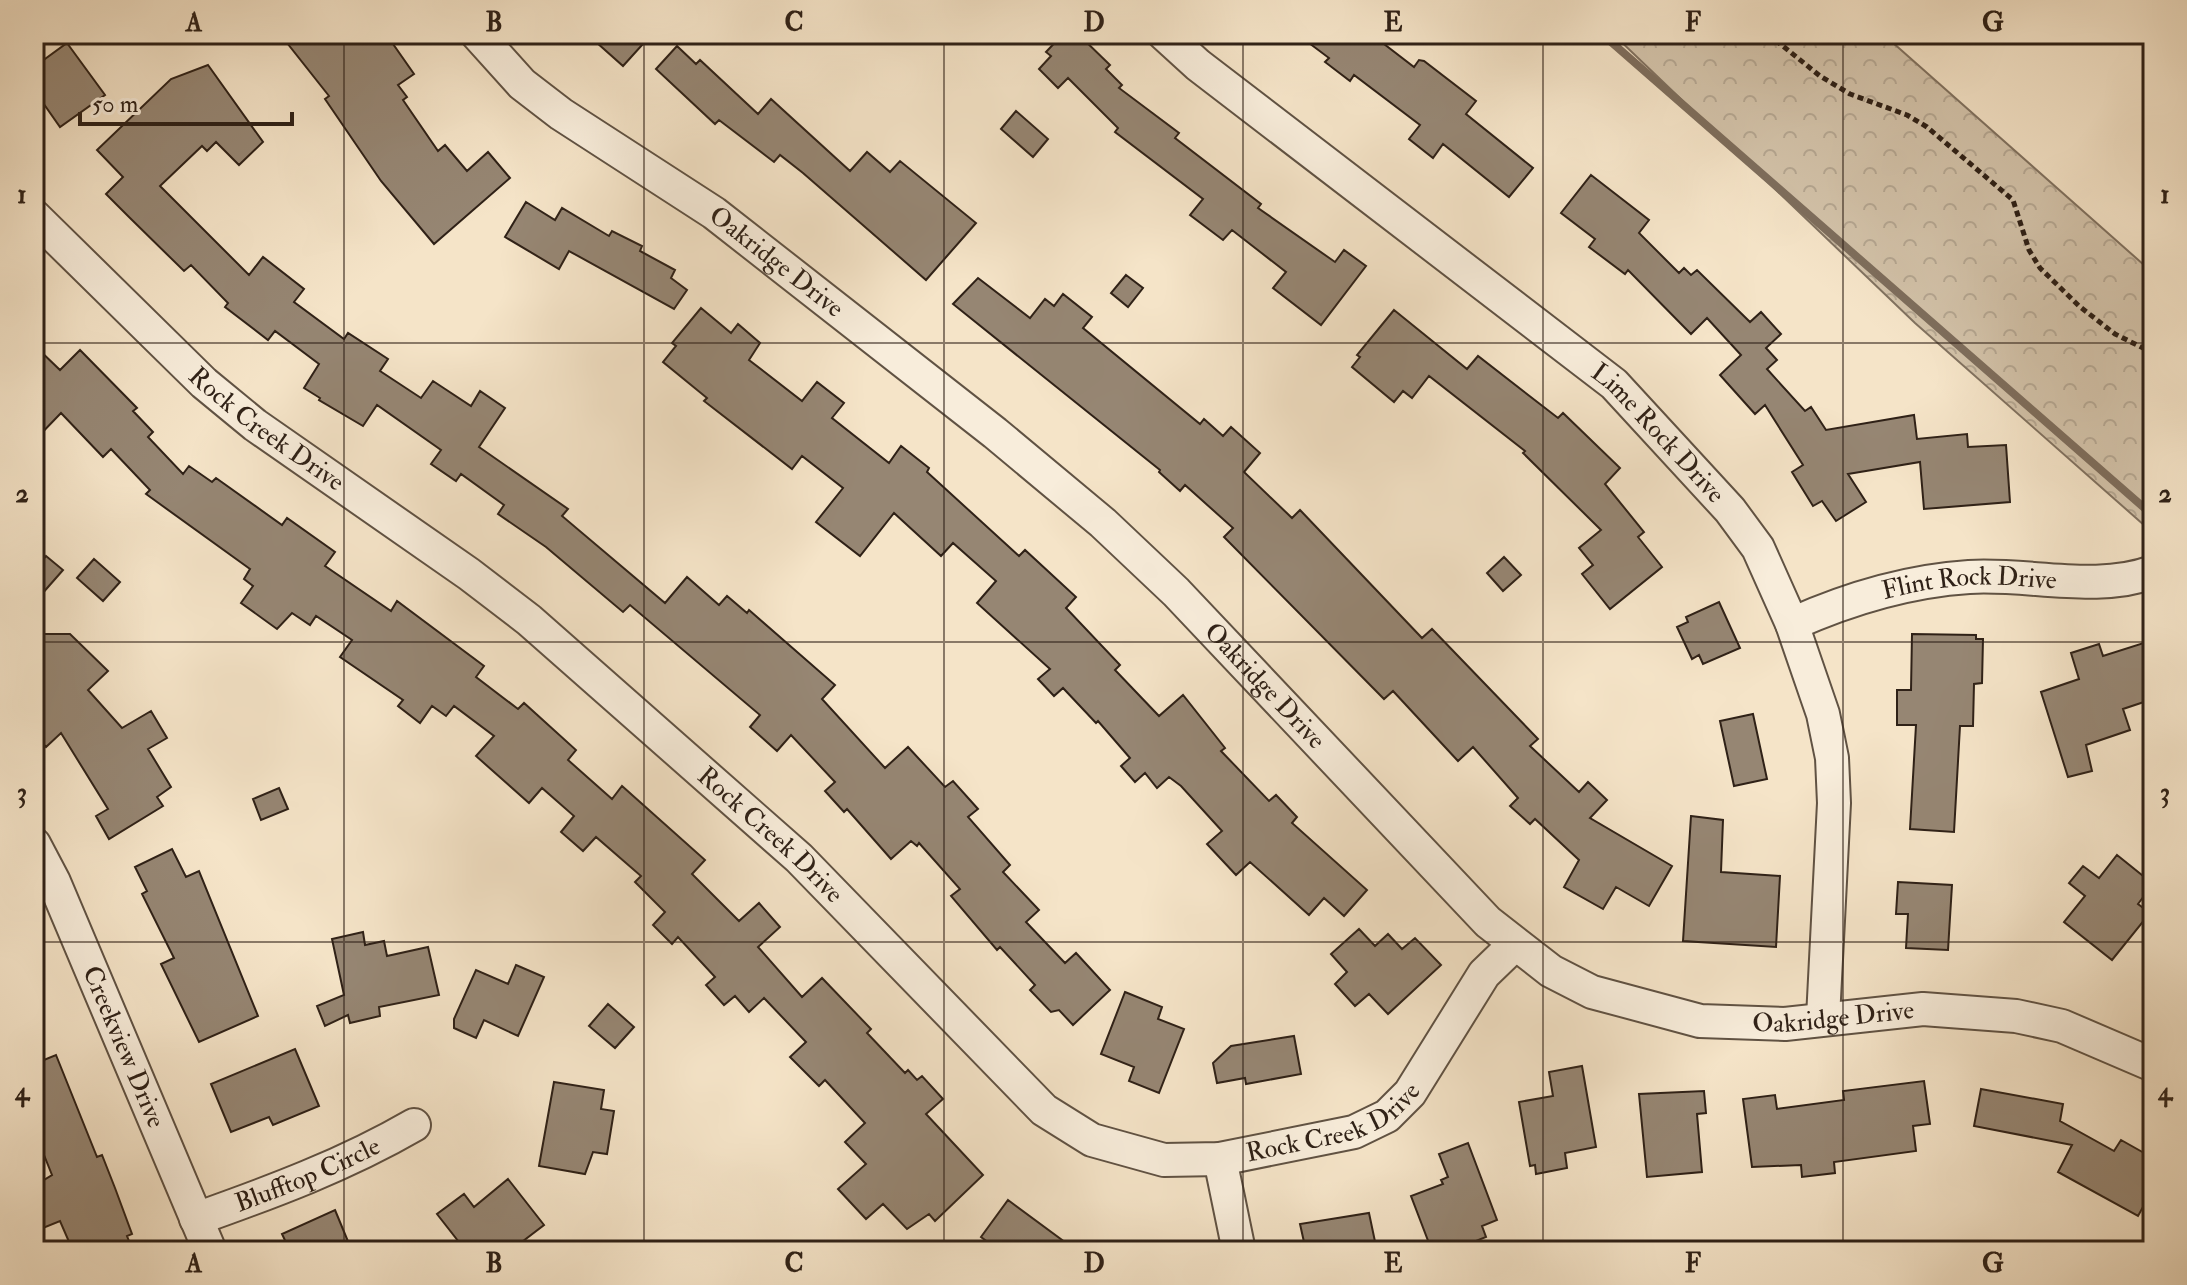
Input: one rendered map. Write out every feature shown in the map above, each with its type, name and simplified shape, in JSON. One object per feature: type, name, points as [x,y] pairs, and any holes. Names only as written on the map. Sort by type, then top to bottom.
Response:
[{"type":"street","name":"Oakridge Drive","points":[[477,34],[522,84],[561,114],[714,213],[995,433],[1103,523],[1176,592],[1514,945],[1551,971],[1592,992],[1634,1006],[1700,1021],[1785,1024],[1923,1009],[2016,1016],[2077,1031],[2153,1065]]},
{"type":"street","name":"Lime Rock Drive","points":[[1164,34],[1211,75],[1614,384],[1730,510],[1770,569],[1823,714],[1832,758],[1834,803],[1823,1018]]},
{"type":"street","name":"Rock Creek Drive","points":[[34,216],[204,383],[255,425],[469,574],[529,620],[799,858],[1044,1110],[1092,1140],[1164,1160],[1220,1159],[1337,1138],[1387,1116],[1429,1067],[1484,974],[1514,945]]},
{"type":"street","name":"Flint Rock Drive","points":[[1792,624],[1832,606],[1896,587],[1955,579],[2091,580],[2153,572]]},
{"type":"street","name":"Creekview Drive","points":[[34,844],[54,882],[210,1251]]},
{"type":"street","name":"Blufftop Circle","points":[[196,1219],[308,1179],[414,1125]]},
{"type":"street","points":[[1220,1159],[1239,1251]]},
{"type":"path","points":[[1768,34],[1820,76],[1850,94],[1907,115],[1927,127],[2013,200],[2029,250],[2040,268],[2079,306],[2115,334],[2153,353]]},
{"type":"green space","points":[[1613,34],[1883,34],[2153,273],[2153,533],[1915,323]]},
{"type":"building","points":[[280,34],[386,34],[414,74],[398,85],[407,97],[403,100],[438,151],[445,145],[467,171],[488,152],[510,178],[434,244],[381,181],[325,99],[329,96]]},
{"type":"building","points":[[587,34],[652,34],[623,66]]},
{"type":"building","points":[[1063,34],[1078,34],[1110,65],[1106,69],[1122,85],[1119,88],[1179,133],[1175,138],[1261,204],[1258,208],[1335,262],[1344,250],[1366,266],[1321,325],[1273,288],[1286,272],[1232,230],[1223,240],[1190,215],[1203,199],[1115,132],[1118,128],[1068,78],[1058,88],[1039,69],[1051,56],[1046,52]]},
{"type":"building","points":[[1297,34],[1371,34],[1414,67],[1419,60],[1424,61],[1476,101],[1466,114],[1533,168],[1509,197],[1443,144],[1433,158],[1409,139],[1420,125],[1354,75],[1350,81],[1325,62],[1329,58]]},
{"type":"building","points":[[67,43],[105,95],[60,127],[34,90],[34,67]]},
{"type":"building","points":[[677,46],[696,64],[700,60],[758,114],[771,99],[850,171],[867,152],[890,172],[900,161],[976,223],[926,280],[780,155],[774,162],[719,120],[715,124],[656,69]]},
{"type":"building","points":[[208,65],[263,142],[239,165],[216,142],[207,151],[202,146],[160,186],[249,275],[263,257],[304,289],[294,302],[344,339],[348,333],[388,359],[380,371],[421,398],[433,381],[471,406],[480,391],[505,408],[479,447],[568,509],[562,516],[665,603],[687,577],[719,605],[727,596],[747,613],[749,610],[835,685],[822,699],[885,768],[908,747],[945,787],[953,781],[978,809],[968,817],[1010,865],[1003,872],[1039,910],[1026,922],[1065,963],[1076,953],[1110,990],[1073,1025],[1059,1010],[1051,1012],[1030,990],[1035,985],[1000,947],[997,950],[951,896],[960,889],[919,843],[917,846],[911,841],[891,859],[847,809],[844,812],[825,791],[835,782],[791,735],[777,751],[750,727],[760,715],[630,605],[623,612],[546,547],[498,514],[504,505],[461,474],[456,481],[431,464],[441,450],[377,405],[363,426],[319,400],[304,388],[319,364],[275,331],[268,340],[225,307],[228,303],[191,265],[184,271],[106,194],[123,177],[97,150],[171,79]]},
{"type":"building","points":[[1016,111],[1048,139],[1033,157],[1001,129]]},
{"type":"building","points":[[1591,175],[1649,220],[1639,233],[1679,273],[1684,268],[1691,275],[1697,270],[1750,322],[1761,312],[1781,334],[1766,348],[1777,360],[1767,369],[1805,411],[1811,407],[1826,430],[1914,415],[1917,439],[1967,434],[1968,447],[2006,445],[2010,502],[1924,509],[1920,462],[1848,474],[1866,502],[1836,521],[1822,501],[1813,506],[1792,472],[1803,465],[1765,405],[1755,414],[1720,375],[1741,355],[1707,318],[1691,334],[1628,270],[1625,274],[1589,247],[1595,239],[1561,213]]},
{"type":"building","points":[[526,202],[555,220],[562,208],[609,236],[612,231],[642,246],[640,251],[675,270],[671,278],[687,290],[674,309],[569,251],[559,269],[505,237]]},
{"type":"building","points":[[1126,275],[1143,288],[1128,307],[1111,293]]},
{"type":"building","points":[[978,278],[1030,318],[1045,299],[1054,306],[1063,294],[1092,317],[1083,328],[1200,424],[1204,419],[1223,436],[1231,427],[1260,453],[1244,472],[1292,518],[1300,510],[1422,638],[1432,629],[1538,739],[1530,746],[1579,792],[1588,782],[1607,800],[1590,818],[1672,866],[1649,906],[1616,887],[1603,909],[1564,887],[1579,860],[1535,819],[1530,824],[1510,806],[1518,798],[1473,747],[1458,761],[1393,691],[1384,699],[1224,537],[1233,528],[1185,485],[1180,491],[1160,470],[953,304]]},
{"type":"building","points":[[701,308],[731,333],[738,324],[760,343],[749,360],[802,401],[817,382],[844,403],[832,418],[889,463],[901,446],[929,468],[927,472],[1019,556],[1025,550],[1076,597],[1066,608],[1120,665],[1115,670],[1159,716],[1183,695],[1225,748],[1221,751],[1269,801],[1276,795],[1297,817],[1292,823],[1367,890],[1344,916],[1324,898],[1309,915],[1250,862],[1236,875],[1207,844],[1222,831],[1181,786],[1169,777],[1157,788],[1145,773],[1135,782],[1121,766],[1130,758],[1098,721],[1096,723],[1063,688],[1054,696],[1038,679],[1050,669],[977,603],[996,581],[953,543],[941,556],[894,513],[860,556],[816,522],[843,488],[802,456],[792,469],[704,401],[707,398],[663,362],[676,346],[672,343]]},
{"type":"building","points":[[1394,310],[1467,369],[1478,356],[1558,418],[1563,413],[1620,468],[1605,484],[1644,532],[1638,537],[1662,567],[1610,609],[1582,574],[1593,565],[1579,548],[1601,530],[1523,453],[1525,451],[1429,376],[1412,398],[1403,391],[1394,402],[1352,367],[1360,357],[1357,355]]},
{"type":"building","points":[[34,345],[60,370],[80,350],[137,408],[133,411],[153,432],[148,437],[183,474],[189,466],[212,482],[216,478],[282,525],[287,518],[335,552],[325,566],[391,611],[397,601],[484,666],[476,677],[518,709],[524,703],[576,750],[568,760],[612,799],[622,786],[705,860],[692,874],[739,921],[759,903],[780,927],[758,947],[802,997],[822,978],[871,1029],[867,1033],[905,1073],[908,1070],[917,1080],[922,1076],[943,1099],[926,1114],[983,1175],[935,1221],[929,1214],[907,1229],[883,1204],[866,1219],[838,1189],[866,1164],[845,1142],[865,1123],[825,1080],[819,1086],[790,1057],[806,1042],[764,998],[749,1012],[735,996],[724,1005],[706,985],[715,977],[678,937],[672,944],[653,925],[665,912],[635,882],[641,876],[596,837],[583,851],[561,832],[574,816],[542,788],[529,803],[476,756],[494,736],[454,706],[446,716],[432,706],[420,723],[398,706],[403,700],[340,657],[352,640],[316,616],[310,625],[292,613],[277,629],[241,603],[253,586],[244,579],[250,569],[146,494],[150,490],[111,449],[103,457],[61,413],[34,441]]},
{"type":"building","points":[[46,556],[63,570],[34,603],[34,570]]},
{"type":"building","points":[[1504,557],[1521,575],[1503,591],[1487,573]]},
{"type":"building","points":[[94,559],[120,582],[103,601],[77,578]]},
{"type":"building","points":[[1719,602],[1740,648],[1703,664],[1699,655],[1692,659],[1677,627],[1688,622],[1686,617]]},
{"type":"building","points":[[34,634],[70,634],[108,671],[88,690],[122,728],[151,711],[167,738],[148,749],[171,787],[157,797],[163,806],[109,839],[96,816],[108,809],[61,733],[46,747],[34,734]]},
{"type":"building","points":[[1912,634],[1976,635],[1976,639],[1983,639],[1982,683],[1974,684],[1973,726],[1960,726],[1954,832],[1910,829],[1916,725],[1897,725],[1897,690],[1911,690]]},
{"type":"building","points":[[2153,640],[2153,699],[2123,709],[2130,730],[2086,745],[2092,771],[2068,777],[2041,692],[2079,679],[2071,653],[2099,644],[2103,656]]},
{"type":"building","points":[[1753,714],[1767,779],[1734,786],[1720,721]]},
{"type":"building","points":[[279,788],[288,809],[261,820],[253,799]]},
{"type":"building","points":[[1691,816],[1723,820],[1721,872],[1780,876],[1776,947],[1683,941]]},
{"type":"building","points":[[172,849],[186,877],[199,871],[258,1016],[199,1042],[161,964],[174,958],[142,894],[147,891],[135,867]]},
{"type":"building","points":[[2117,855],[2153,884],[2138,904],[2150,913],[2112,960],[2064,922],[2085,896],[2069,883],[2083,866],[2099,878]]},
{"type":"building","points":[[1898,882],[1952,885],[1948,950],[1906,948],[1908,914],[1896,914]]},
{"type":"building","points":[[1359,929],[1375,946],[1388,934],[1402,949],[1415,938],[1441,965],[1388,1014],[1369,994],[1355,1006],[1335,984],[1347,972],[1331,954]]},
{"type":"building","points":[[363,932],[365,945],[384,941],[387,956],[428,947],[439,995],[379,1007],[380,1016],[350,1023],[348,1015],[325,1026],[317,1006],[344,995],[332,939]]},
{"type":"building","points":[[516,965],[544,977],[518,1036],[484,1020],[476,1038],[454,1028],[454,1019],[476,970],[508,984]]},
{"type":"building","points":[[1125,992],[1162,1007],[1158,1019],[1184,1029],[1159,1093],[1129,1081],[1134,1067],[1101,1054]]},
{"type":"building","points":[[608,1004],[634,1027],[615,1048],[589,1026]]},
{"type":"building","points":[[1294,1036],[1301,1074],[1246,1084],[1245,1078],[1217,1083],[1213,1063],[1231,1046]]},
{"type":"building","points":[[295,1049],[319,1106],[273,1125],[269,1117],[231,1132],[211,1084]]},
{"type":"building","points":[[56,1055],[97,1157],[102,1155],[115,1188],[132,1234],[127,1236],[133,1251],[73,1251],[60,1221],[43,1228],[34,1206],[34,1186],[52,1175],[34,1130],[34,1064]]},
{"type":"building","points":[[1582,1066],[1596,1147],[1565,1153],[1567,1168],[1536,1174],[1535,1165],[1530,1166],[1519,1102],[1553,1096],[1549,1072]]},
{"type":"building","points":[[1924,1081],[1930,1124],[1913,1126],[1916,1151],[1834,1162],[1835,1173],[1802,1177],[1801,1165],[1752,1167],[1743,1099],[1775,1095],[1777,1109],[1844,1100],[1843,1091]]},
{"type":"building","points":[[554,1082],[604,1090],[601,1109],[614,1111],[607,1154],[593,1152],[585,1174],[539,1166]]},
{"type":"building","points":[[1981,1089],[2063,1104],[2060,1121],[2114,1151],[2121,1140],[2153,1158],[2153,1189],[2138,1216],[2058,1172],[2072,1145],[1974,1126]]},
{"type":"building","points":[[1704,1091],[1706,1113],[1697,1114],[1702,1172],[1647,1177],[1639,1094]]},
{"type":"building","points":[[1468,1143],[1497,1220],[1482,1226],[1486,1237],[1451,1251],[1432,1251],[1411,1196],[1443,1184],[1441,1180],[1448,1177],[1439,1154]]},
{"type":"building","points":[[508,1179],[544,1225],[510,1251],[466,1251],[437,1214],[464,1194],[474,1207]]},
{"type":"building","points":[[1008,1200],[1077,1251],[1000,1251],[981,1237]]},
{"type":"building","points":[[335,1210],[352,1251],[290,1251],[282,1234]]},
{"type":"building","points":[[1369,1213],[1377,1251],[1306,1251],[1300,1224]]},
{"type":"waterway","points":[[1602,34],[2149,512]]}]
